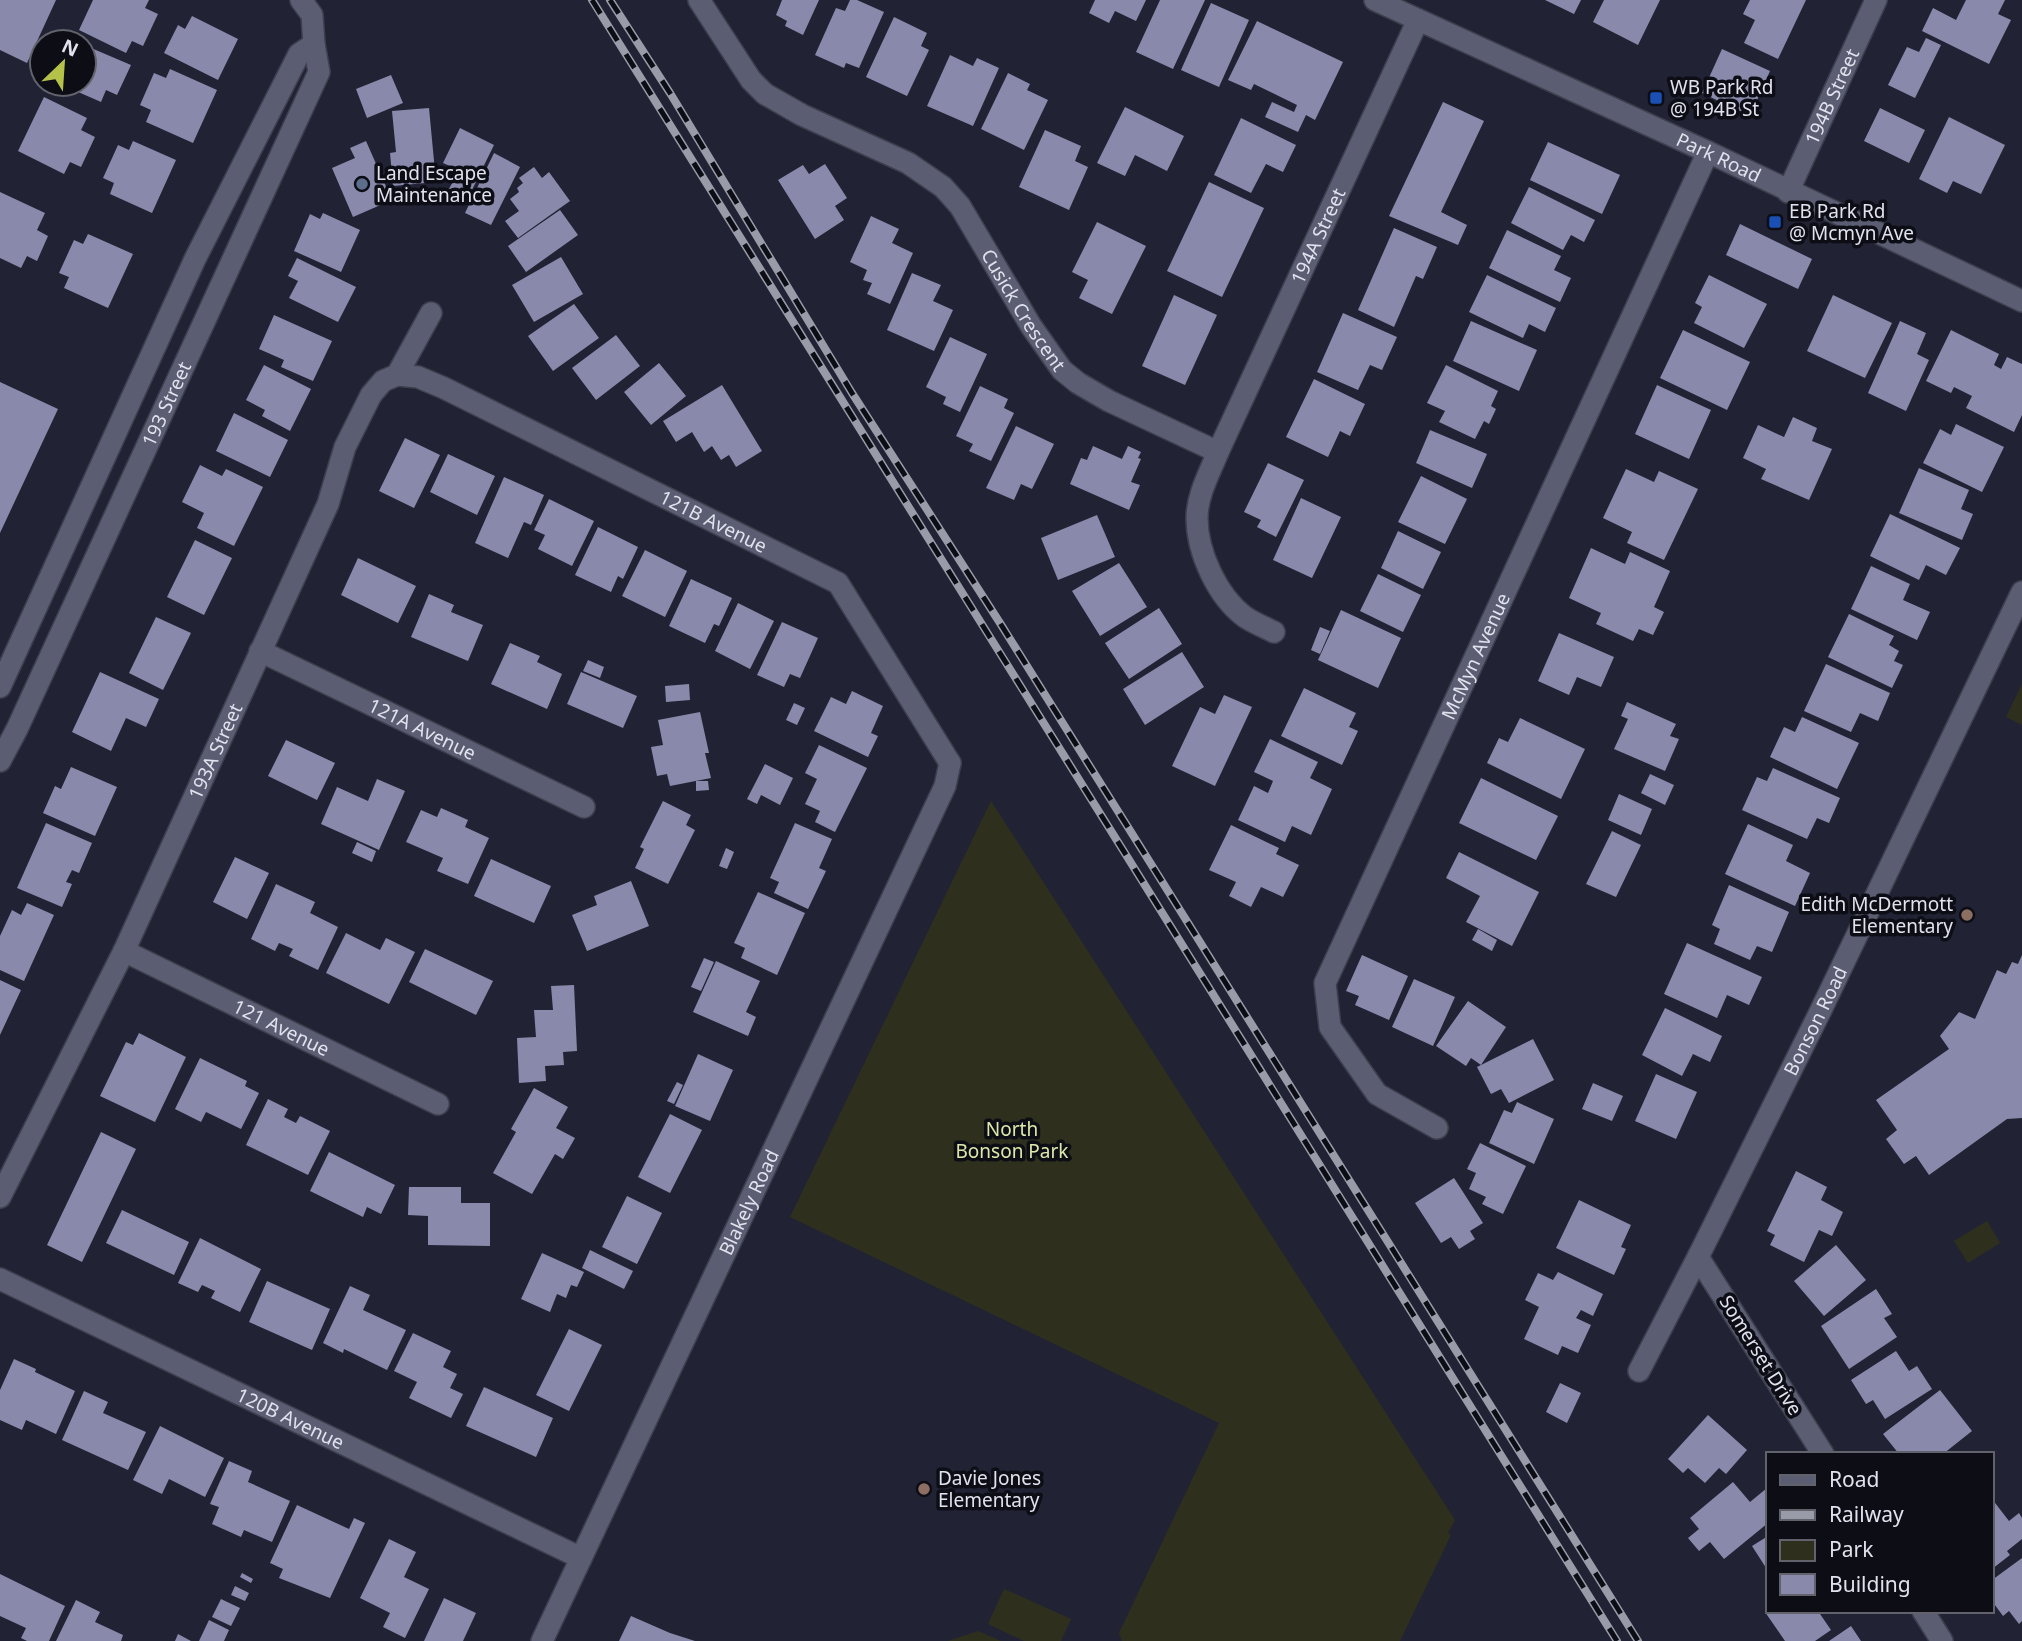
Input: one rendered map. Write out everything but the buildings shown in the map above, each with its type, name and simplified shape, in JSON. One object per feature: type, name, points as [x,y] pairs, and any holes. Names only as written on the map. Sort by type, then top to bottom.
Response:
[{"type":"street","name":"Cusick Crescent","points":[[699,0],[751,80],[765,94],[802,116],[908,163],[943,187],[960,206],[1031,326],[1062,370],[1110,401],[1218,452]]},
{"type":"street","name":"Park Road","points":[[1375,0],[1708,152],[2022,301]]},
{"type":"street","name":"194B Street","points":[[1788,192],[1876,0]]},
{"type":"street","name":"193 Street","points":[[0,761],[23,717],[319,72],[307,7]]},
{"type":"street","name":"194A Street","points":[[1218,452],[1418,20]]},
{"type":"street","name":"193 Street","points":[[0,687],[195,259],[299,54],[314,44]]},
{"type":"street","name":"McMyn Avenue","points":[[1437,1128],[1377,1094],[1330,1027],[1325,983],[1708,152]]},
{"type":"street","name":"193A Street","points":[[0,1196],[124,951],[328,504],[345,447],[365,405],[383,381],[397,375],[431,313]]},
{"type":"street","name":"121B Avenue","points":[[397,375],[418,377],[444,388],[838,583],[950,763]]},
{"type":"street","points":[[1218,452],[1198,506],[1197,518],[1204,555],[1213,577],[1229,601],[1245,617],[1273,632]]},
{"type":"street","name":"Bonson Road","points":[[1639,1371],[1820,1012],[2022,592]]},
{"type":"street","name":"121A Avenue","points":[[260,651],[584,807]]},
{"type":"street","name":"Blakely Road","points":[[542,1641],[945,786],[950,763]]},
{"type":"street","name":"121 Avenue","points":[[124,951],[438,1104]]},
{"type":"street","name":"Somerset Drive","points":[[1698,1257],[1822,1452]]},
{"type":"street","name":"120B Avenue","points":[[0,1279],[581,1558]]},
{"type":"street","points":[[1924,1613],[1942,1641]]},
{"type":"green space","points":[[2022,684],[2022,725],[2006,717]]},
{"type":"green space","name":"North Bonson Park","points":[[991,801],[1455,1520],[1448,1533],[1451,1535],[1400,1641],[1122,1641],[1119,1633],[1219,1423],[790,1217]]},
{"type":"green space","points":[[1987,1221],[2000,1243],[1968,1263],[1954,1241]]},
{"type":"green space","points":[[1004,1589],[1071,1619],[1061,1641],[1024,1641],[988,1624]]},
{"type":"green space","points":[[978,1631],[1001,1641],[948,1641]]},
{"type":"railway","points":[[592,0],[1617,1641]]},
{"type":"railway","points":[[610,0],[670,93],[852,393],[1000,623],[1638,1641]]},
{"type":"place","name":"WB Park Rd @ 194B St","points":[[1656,98]]},
{"type":"place","name":"Land Escape Maintenance","points":[[362,184]]},
{"type":"place","name":"EB Park Rd @ Mcmyn Ave","points":[[1775,222]]},
{"type":"place","name":"Edith McDermott Elementary","points":[[1967,915]]},
{"type":"place","name":"Davie Jones Elementary","points":[[924,1489]]}]
